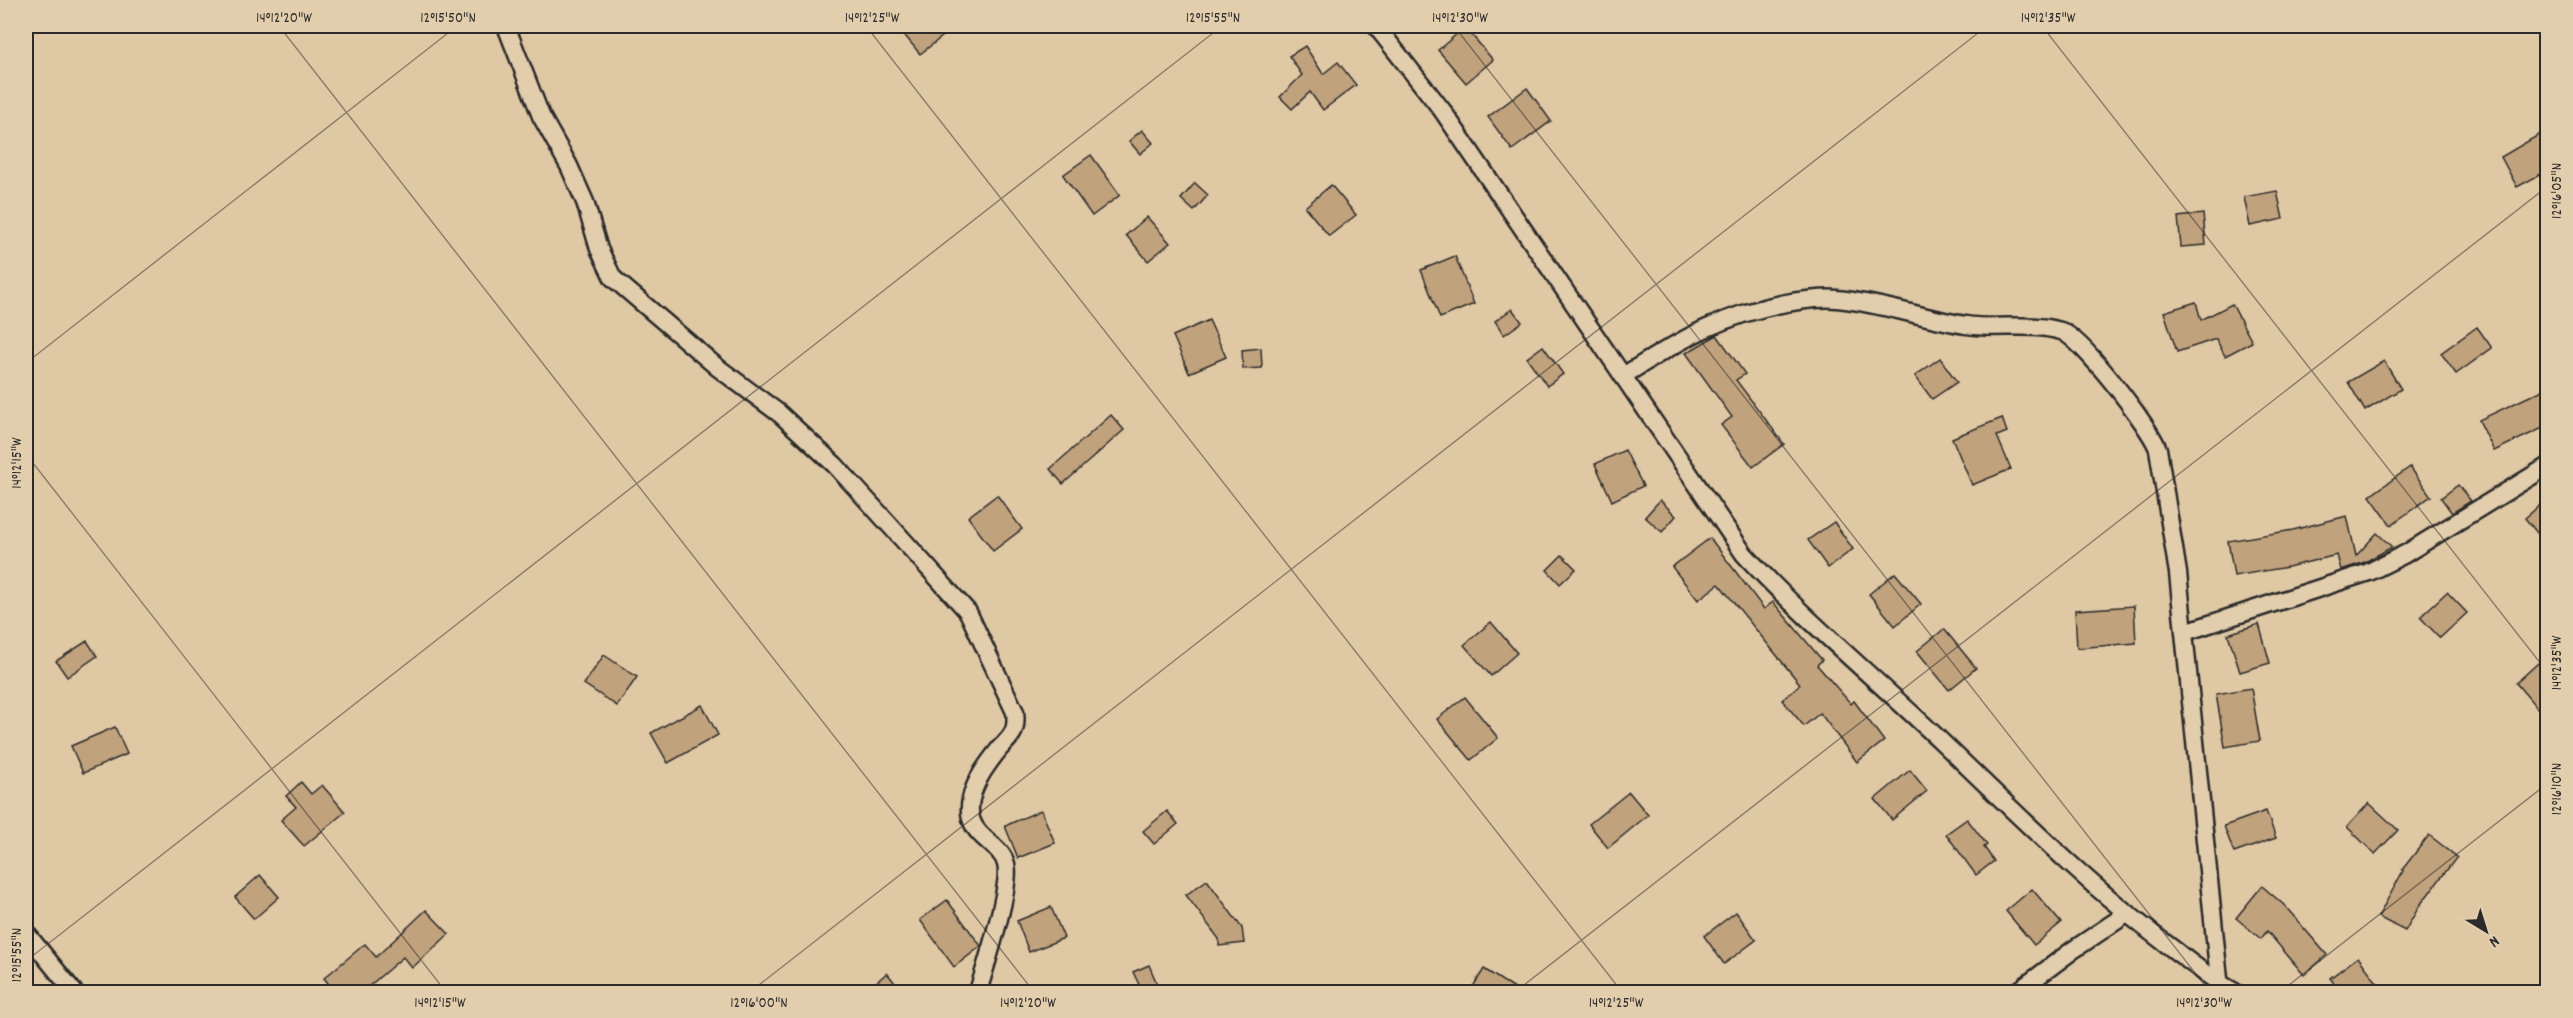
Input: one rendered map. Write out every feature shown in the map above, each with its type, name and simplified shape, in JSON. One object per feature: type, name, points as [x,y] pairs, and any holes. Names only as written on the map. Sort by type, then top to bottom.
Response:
[{"type":"street","points":[[506,26],[541,116],[577,184],[601,255],[613,278],[717,367],[780,414],[835,465],[968,612],[1016,712],[1013,734],[981,773],[970,802],[971,819],[979,833],[1003,857],[1006,865],[1004,893],[978,993]]},
{"type":"street","points":[[1376,26],[1442,110],[1737,545],[1760,571],[1784,597],[2068,863],[2220,988],[2235,993]]},
{"type":"street","points":[[1623,376],[1711,324],[1774,305],[1812,299],[1850,300],[1969,325],[2048,328],[2063,332],[2074,339],[2104,372],[2156,443],[2178,573],[2185,632],[2220,988]]},
{"type":"street","points":[[2185,632],[2369,572],[2405,554],[2547,466]]},
{"type":"street","points":[[2017,993],[2073,950],[2128,913]]},
{"type":"street","points":[[26,933],[74,993]]},
{"type":"building","points":[[897,26],[956,26],[920,54]]},
{"type":"building","points":[[1465,27],[1493,60],[1466,83],[1438,50]]},
{"type":"building","points":[[1305,46],[1323,74],[1338,62],[1356,85],[1323,110],[1310,92],[1292,109],[1280,97],[1302,75],[1289,56]]},
{"type":"building","points":[[1527,88],[1551,121],[1512,150],[1488,117]]},
{"type":"building","points":[[1142,130],[1153,143],[1140,154],[1129,141]]},
{"type":"building","points":[[2547,130],[2547,171],[2517,187],[2501,157]]},
{"type":"building","points":[[1091,155],[1120,195],[1092,216],[1063,175]]},
{"type":"building","points":[[1195,183],[1208,195],[1194,211],[1181,199]]},
{"type":"building","points":[[1331,185],[1356,215],[1329,236],[1305,207]]},
{"type":"building","points":[[2277,191],[2283,219],[2250,226],[2244,197]]},
{"type":"building","points":[[2203,214],[2206,245],[2181,247],[2178,217]]},
{"type":"building","points":[[1147,217],[1170,243],[1148,261],[1126,235]]},
{"type":"building","points":[[1455,256],[1474,304],[1440,318],[1421,270]]},
{"type":"building","points":[[2196,302],[2201,320],[2232,304],[2252,342],[2225,356],[2216,339],[2177,352],[2164,312]]},
{"type":"building","points":[[1512,309],[1522,322],[1504,335],[1495,321]]},
{"type":"building","points":[[1209,320],[1226,357],[1189,373],[1173,336]]},
{"type":"building","points":[[2477,327],[2492,348],[2456,374],[2441,353]]},
{"type":"building","points":[[1717,335],[1745,374],[1736,380],[1784,444],[1753,467],[1721,425],[1732,417],[1686,353]]},
{"type":"building","points":[[1543,346],[1563,374],[1547,386],[1527,358]]},
{"type":"building","points":[[1261,348],[1262,368],[1243,369],[1242,350]]},
{"type":"building","points":[[1940,358],[1957,382],[1932,399],[1915,376]]},
{"type":"building","points":[[2384,361],[2401,389],[2365,411],[2348,382]]},
{"type":"building","points":[[2547,388],[2547,426],[2494,451],[2479,420]]},
{"type":"building","points":[[1111,415],[1124,430],[1063,484],[1050,469]]},
{"type":"building","points":[[2002,418],[2007,432],[1997,436],[2011,469],[1972,485],[1952,438]]},
{"type":"building","points":[[1625,450],[1643,486],[1612,501],[1595,464]]},
{"type":"building","points":[[2410,467],[2431,496],[2391,525],[2370,496]]},
{"type":"building","points":[[2458,485],[2471,501],[2452,513],[2441,498]]},
{"type":"building","points":[[997,495],[1022,529],[993,551],[968,517]]},
{"type":"building","points":[[2547,499],[2547,545],[2525,518]]},
{"type":"building","points":[[1660,500],[1676,516],[1662,532],[1645,517]]},
{"type":"building","points":[[2347,516],[2356,556],[2377,533],[2392,547],[2365,562],[2341,570],[2337,555],[2288,567],[2234,576],[2228,541],[2293,530]]},
{"type":"building","points":[[1834,522],[1853,549],[1828,568],[1808,540]]},
{"type":"building","points":[[1710,538],[1764,609],[1773,602],[1822,660],[1817,665],[1851,704],[1854,701],[1884,741],[1857,762],[1820,713],[1804,726],[1782,700],[1800,684],[1719,584],[1698,600],[1672,567]]},
{"type":"building","points":[[1562,555],[1576,569],[1560,584],[1547,570]]},
{"type":"building","points":[[1895,573],[1921,604],[1895,626],[1869,594]]},
{"type":"building","points":[[2447,592],[2467,613],[2440,638],[2420,617]]},
{"type":"building","points":[[2134,606],[2136,643],[2077,648],[2075,610]]},
{"type":"building","points":[[1491,622],[1517,653],[1491,676],[1464,645]]},
{"type":"building","points":[[2259,624],[2270,663],[2240,672],[2228,634]]},
{"type":"building","points":[[1944,629],[1976,668],[1949,690],[1917,651]]},
{"type":"building","points":[[87,641],[97,656],[67,677],[56,661]]},
{"type":"building","points":[[604,655],[637,677],[617,706],[584,684]]},
{"type":"building","points":[[2547,655],[2547,699],[2537,708],[2516,683]]},
{"type":"building","points":[[2251,688],[2260,741],[2225,747],[2216,694]]},
{"type":"building","points":[[1465,697],[1498,738],[1471,760],[1437,719]]},
{"type":"building","points":[[702,705],[718,735],[668,763],[651,733]]},
{"type":"building","points":[[115,727],[127,754],[83,773],[71,746]]},
{"type":"building","points":[[1910,770],[1927,791],[1892,820],[1875,799]]},
{"type":"building","points":[[301,782],[311,794],[322,785],[345,812],[304,846],[281,820],[296,807],[286,796]]},
{"type":"building","points":[[1629,792],[1648,815],[1608,848],[1589,824]]},
{"type":"building","points":[[2369,803],[2398,830],[2375,854],[2347,827]]},
{"type":"building","points":[[1041,810],[1055,843],[1018,858],[1005,826]]},
{"type":"building","points":[[1167,811],[1178,824],[1154,844],[1143,831]]},
{"type":"building","points":[[2266,811],[2276,838],[2234,853],[2224,826]]},
{"type":"building","points":[[1967,819],[1987,845],[1984,847],[1994,861],[1976,875],[1946,834]]},
{"type":"building","points":[[2429,835],[2457,857],[2420,905],[2405,931],[2378,917],[2402,870]]},
{"type":"building","points":[[260,875],[279,897],[254,919],[235,897]]},
{"type":"building","points":[[1207,880],[1242,928],[1244,943],[1219,946],[1219,939],[1186,895]]},
{"type":"building","points":[[2262,886],[2284,905],[2327,955],[2304,975],[2267,931],[2261,939],[2236,918]]},
{"type":"building","points":[[2032,889],[2061,923],[2034,945],[2006,911]]},
{"type":"building","points":[[947,900],[981,946],[954,967],[920,920]]},
{"type":"building","points":[[1051,907],[1064,938],[1029,952],[1017,921]]},
{"type":"building","points":[[426,910],[449,934],[412,968],[403,957],[361,993],[336,993],[324,978],[365,944],[376,957]]},
{"type":"building","points":[[1736,912],[1756,940],[1724,964],[1704,936]]},
{"type":"building","points":[[2358,957],[2379,985],[2369,993],[2341,993],[2330,978]]},
{"type":"building","points":[[1149,965],[1161,993],[1143,993],[1133,972]]},
{"type":"building","points":[[1484,969],[1521,993],[1469,993]]},
{"type":"building","points":[[887,973],[903,993],[863,993]]}]
